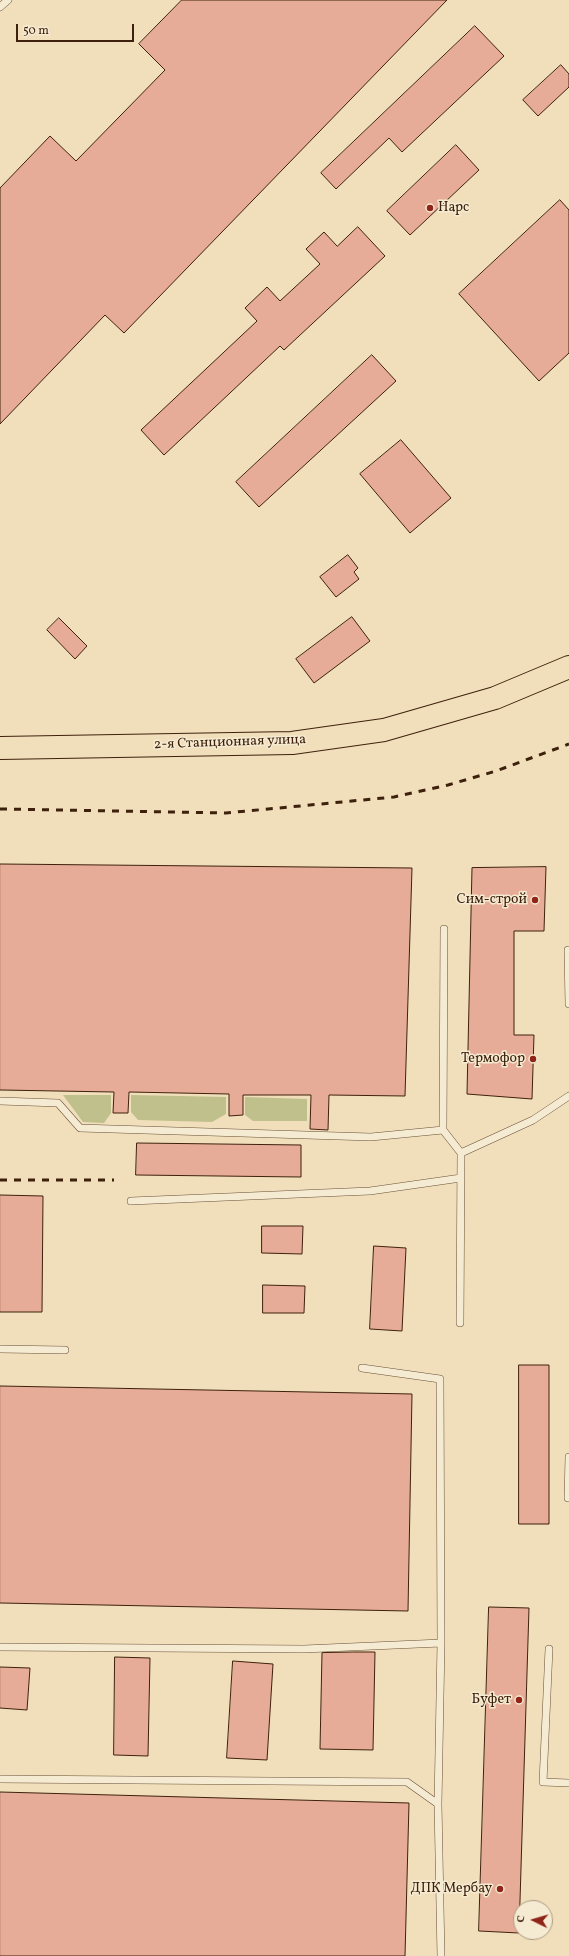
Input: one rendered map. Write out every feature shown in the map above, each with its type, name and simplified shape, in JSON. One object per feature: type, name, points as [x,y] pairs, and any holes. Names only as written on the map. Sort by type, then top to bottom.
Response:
[{"type":"main road","name":"2-я Станционная улица","points":[[0,748],[292,743],[384,730],[495,698],[569,667]]},
{"type":"lane","points":[[0,8],[8,0]]},
{"type":"lane","points":[[444,929],[443,1130],[461,1153],[460,1323]]},
{"type":"lane","points":[[568,950],[569,1004]]},
{"type":"lane","points":[[461,1153],[532,1120],[569,1096]]},
{"type":"lane","points":[[0,1101],[58,1103],[80,1128],[371,1137],[443,1130]]},
{"type":"lane","points":[[131,1201],[370,1191],[461,1178]]},
{"type":"lane","points":[[0,1349],[65,1350]]},
{"type":"lane","points":[[362,1368],[440,1379],[441,1643],[438,1804],[441,1956]]},
{"type":"lane","points":[[568,1498],[569,1457]]},
{"type":"lane","points":[[0,1647],[304,1649],[441,1643]]},
{"type":"lane","points":[[548,1649],[543,1782],[569,1783]]},
{"type":"lane","points":[[0,1779],[407,1782],[438,1804]]},
{"type":"green space","points":[[63,1095],[111,1095],[111,1113],[104,1123],[83,1122]]},
{"type":"green space","points":[[131,1095],[226,1097],[226,1114],[212,1122],[138,1120],[131,1112]]},
{"type":"green space","points":[[245,1097],[307,1099],[307,1121],[253,1121],[245,1115]]},
{"type":"building","points":[[182,0],[447,0],[124,333],[105,315],[0,424],[0,188],[50,136],[76,161],[165,70],[139,44]]},
{"type":"building","points":[[475,26],[504,56],[402,152],[389,138],[336,189],[321,173]]},
{"type":"building","points":[[561,65],[569,74],[569,87],[538,116],[523,100]]},
{"type":"building","points":[[456,145],[479,170],[410,235],[387,211]]},
{"type":"building","points":[[560,200],[569,210],[569,353],[539,381],[459,294]]},
{"type":"building","points":[[358,227],[385,256],[284,350],[280,346],[164,455],[141,430],[257,321],[245,308],[267,287],[280,301],[320,264],[306,249],[324,232],[337,246]]},
{"type":"building","points":[[372,355],[396,381],[259,507],[236,482]]},
{"type":"building","points":[[401,440],[451,498],[410,533],[360,474]]},
{"type":"building","points":[[348,555],[358,568],[354,572],[359,579],[336,597],[320,577]]},
{"type":"building","points":[[352,617],[370,641],[314,683],[296,659]]},
{"type":"building","points":[[59,618],[87,646],[75,659],[47,630]]},
{"type":"building","points":[[0,864],[412,868],[405,1096],[329,1095],[328,1130],[310,1129],[311,1095],[243,1095],[243,1115],[229,1116],[229,1094],[129,1092],[128,1113],[113,1113],[114,1092],[0,1090]]},
{"type":"building","points":[[546,867],[544,931],[514,931],[514,1035],[534,1035],[532,1099],[467,1094],[472,868]]},
{"type":"building","points":[[137,1143],[301,1145],[301,1177],[136,1175]]},
{"type":"building","points":[[0,1195],[43,1196],[42,1312],[0,1312]]},
{"type":"building","points":[[262,1226],[303,1226],[302,1254],[262,1253]]},
{"type":"building","points":[[374,1246],[406,1248],[402,1331],[370,1329]]},
{"type":"building","points":[[263,1285],[305,1286],[304,1313],[263,1313]]},
{"type":"building","points":[[519,1365],[549,1365],[549,1524],[519,1524]]},
{"type":"building","points":[[0,1386],[412,1394],[408,1611],[0,1603]]},
{"type":"building","points":[[489,1607],[529,1608],[520,1900],[513,1900],[513,1933],[479,1931]]},
{"type":"building","points":[[375,1652],[373,1750],[320,1749],[322,1653]]},
{"type":"building","points":[[115,1657],[150,1658],[148,1756],[114,1755]]},
{"type":"building","points":[[233,1661],[273,1664],[267,1760],[227,1758]]},
{"type":"building","points":[[0,1667],[30,1668],[27,1710],[0,1708]]},
{"type":"building","points":[[0,1792],[409,1803],[405,1956],[0,1956]]},
{"type":"railway","points":[[0,809],[226,813],[394,797],[448,785],[496,771],[569,744]]},
{"type":"railway","points":[[0,1180],[114,1180]]},
{"type":"place","name":"Нарс","points":[[430,208]]},
{"type":"place","name":"Сим-строй","points":[[535,900]]},
{"type":"place","name":"Термофор","points":[[533,1059]]},
{"type":"place","name":"Буфет","points":[[519,1700]]},
{"type":"place","name":"ДПК Мербау","points":[[500,1889]]}]
